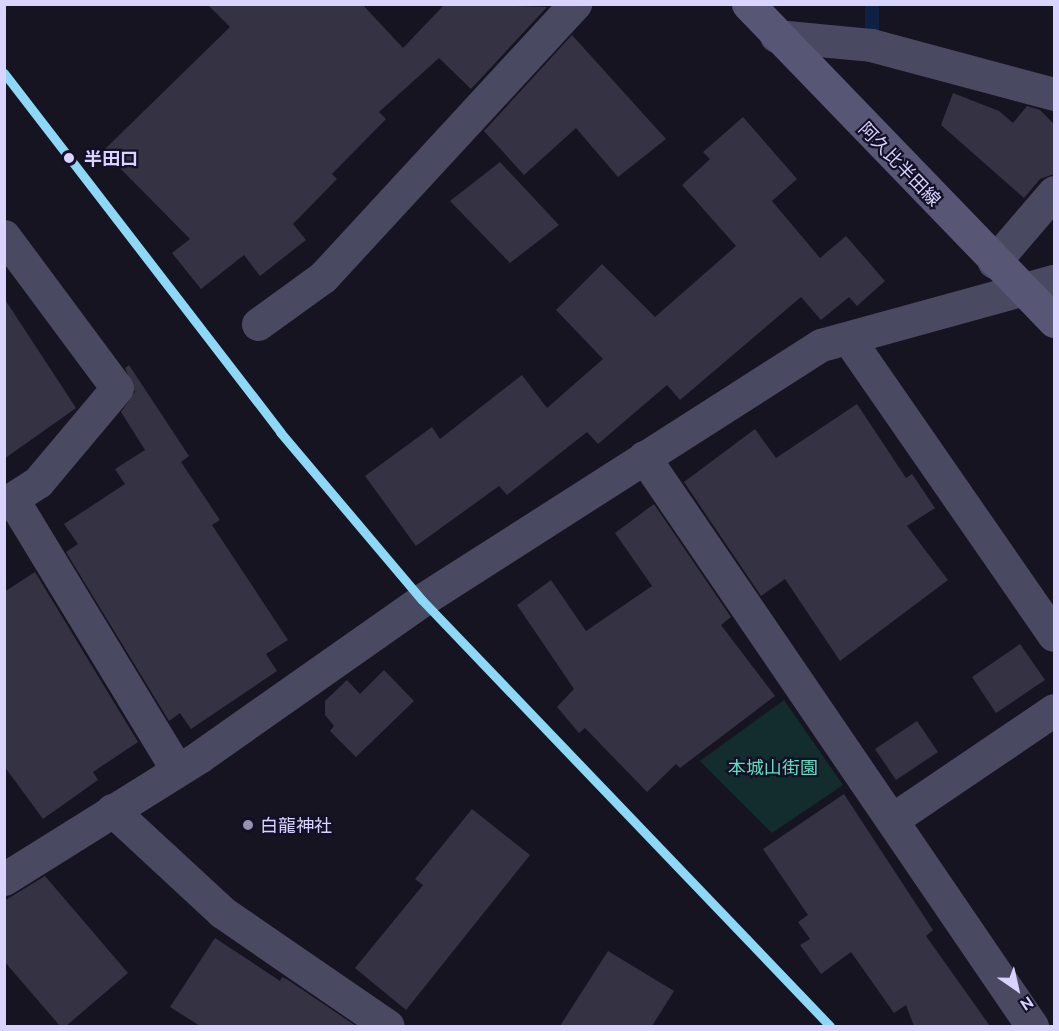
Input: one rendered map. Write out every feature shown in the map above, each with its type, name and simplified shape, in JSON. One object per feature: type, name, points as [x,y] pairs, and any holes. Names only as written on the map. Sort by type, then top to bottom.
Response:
[{"type":"main road","name":"阿久比半田線","points":[[748,4],[776,36],[1019,288],[1054,321]]},
{"type":"street","points":[[258,324],[323,277],[575,4]]},
{"type":"street","points":[[776,36],[870,45],[1054,94]]},
{"type":"street","points":[[994,262],[1054,192]]},
{"type":"street","points":[[4,236],[117,388],[38,482],[9,502],[177,770]]},
{"type":"street","points":[[4,879],[177,770],[422,600],[821,345],[1019,288],[1054,281]]},
{"type":"street","points":[[848,338],[1054,634]]},
{"type":"street","points":[[644,457],[1032,1026]]},
{"type":"street","points":[[893,819],[1054,710]]},
{"type":"street","points":[[112,810],[222,912],[388,1026]]},
{"type":"green space","name":"本城山街園","points":[[784,700],[843,785],[772,833],[700,761]]},
{"type":"building","points":[[207,4],[362,4],[403,48],[445,4],[547,7],[471,89],[439,58],[379,112],[386,119],[332,174],[337,179],[293,224],[306,240],[260,276],[244,255],[201,289],[172,253],[190,239],[103,151],[230,27]]},
{"type":"building","points":[[572,35],[666,139],[618,177],[576,128],[524,175],[484,131]]},
{"type":"building","points":[[953,93],[999,111],[1013,123],[1027,106],[1040,110],[1054,124],[1054,174],[1040,179],[1024,198],[941,125]]},
{"type":"building","points":[[743,117],[797,179],[772,201],[820,258],[846,236],[885,281],[857,306],[849,297],[821,320],[801,297],[680,400],[667,385],[598,444],[587,432],[507,495],[499,486],[416,546],[365,476],[432,427],[440,439],[522,375],[547,408],[603,359],[556,310],[602,264],[655,317],[736,246],[682,185],[710,159],[703,152]]},
{"type":"building","points":[[500,162],[559,225],[510,263],[450,201]]},
{"type":"building","points":[[4,298],[76,408],[4,459]]},
{"type":"building","points":[[129,365],[189,456],[181,462],[220,520],[212,525],[288,640],[266,654],[277,671],[191,729],[180,713],[169,721],[66,552],[78,544],[64,524],[125,484],[115,469],[145,450],[121,412],[135,392],[125,368]]},
{"type":"building","points":[[857,404],[906,478],[912,474],[935,508],[907,526],[948,580],[840,661],[785,579],[761,596],[684,482],[755,429],[776,458]]},
{"type":"building","points":[[654,504],[731,617],[721,625],[775,696],[680,768],[676,764],[647,792],[585,728],[579,733],[557,707],[574,689],[517,605],[551,580],[586,631],[652,586],[615,533]]},
{"type":"building","points":[[35,572],[138,742],[93,772],[98,780],[43,819],[4,766],[4,592]]},
{"type":"building","points":[[1020,644],[1045,680],[996,713],[972,677]]},
{"type":"building","points":[[384,670],[414,701],[356,757],[330,731],[334,726],[325,715],[325,701],[347,680],[360,694]]},
{"type":"building","points":[[917,721],[938,752],[896,780],[875,749]]},
{"type":"building","points":[[844,794],[933,930],[926,936],[990,1026],[914,1026],[906,1005],[894,1013],[851,952],[821,974],[800,945],[810,939],[798,922],[808,915],[763,849]]},
{"type":"building","points":[[472,809],[530,855],[406,1010],[355,968],[423,885],[415,879]]},
{"type":"building","points":[[45,876],[128,973],[66,1026],[60,1026],[4,961],[4,901]]},
{"type":"building","points":[[215,938],[280,981],[282,977],[288,980],[356,1026],[200,1026],[170,1007]]},
{"type":"building","points":[[608,951],[674,991],[652,1026],[560,1026]]},
{"type":"waterway","points":[[872,4],[872,29]]},
{"type":"transit line","points":[[4,73],[280,432],[422,600],[830,1026]]},
{"type":"place","name":"半田口","points":[[69,158]]},
{"type":"place","name":"白龍神社","points":[[248,825]]}]
